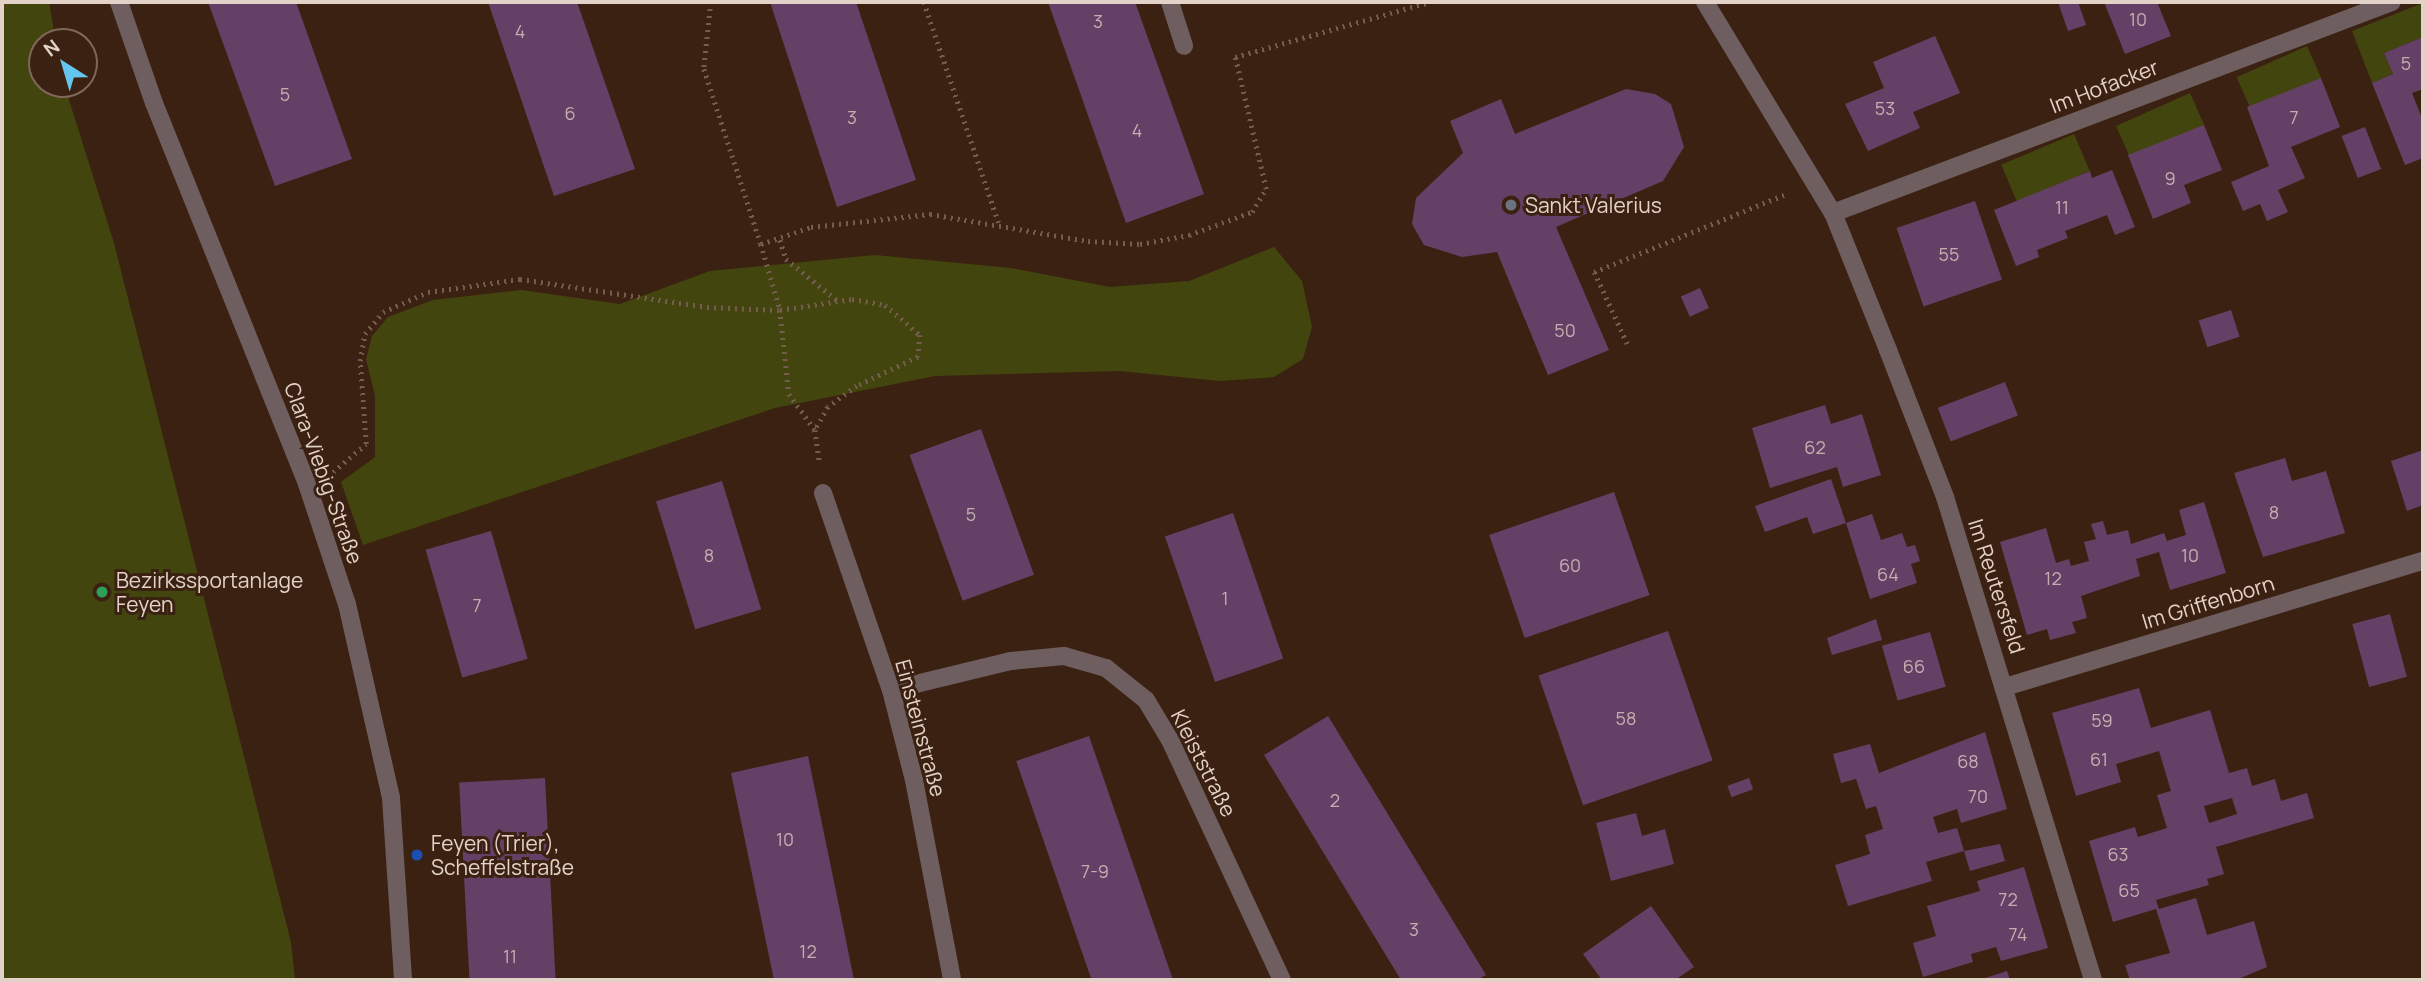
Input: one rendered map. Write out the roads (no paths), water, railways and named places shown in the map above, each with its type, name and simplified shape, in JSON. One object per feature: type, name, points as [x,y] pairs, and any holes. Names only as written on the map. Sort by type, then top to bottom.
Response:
[{"type":"street","name":"Clara-Viebig-Straße","points":[[120,2],[154,103],[307,484],[377,720],[398,862],[403,980]]},
{"type":"street","points":[[1170,2],[1184,46]]},
{"type":"street","name":"Im Reutersfeld","points":[[1705,2],[1833,213],[1945,497],[2093,980]]},
{"type":"street","name":"Im Hofacker","points":[[1833,213],[2392,2]]},
{"type":"street","name":"Einsteinstraße","points":[[823,493],[891,690],[914,780],[952,980]]},
{"type":"street","name":"Im Griffenborn","points":[[2005,687],[2423,561]]},
{"type":"street","name":"Kleiststraße","points":[[891,690],[957,671],[1025,660],[1065,656],[1106,668],[1146,700],[1170,740],[1282,980]]},
{"type":"place","name":"Sankt Valerius","points":[[1511,205]]},
{"type":"place","name":"Bezirkssportanlage Feyen","points":[[102,592]]},
{"type":"place","name":"Feyen (Trier), Scheffelstraße","points":[[417,855]]}]
